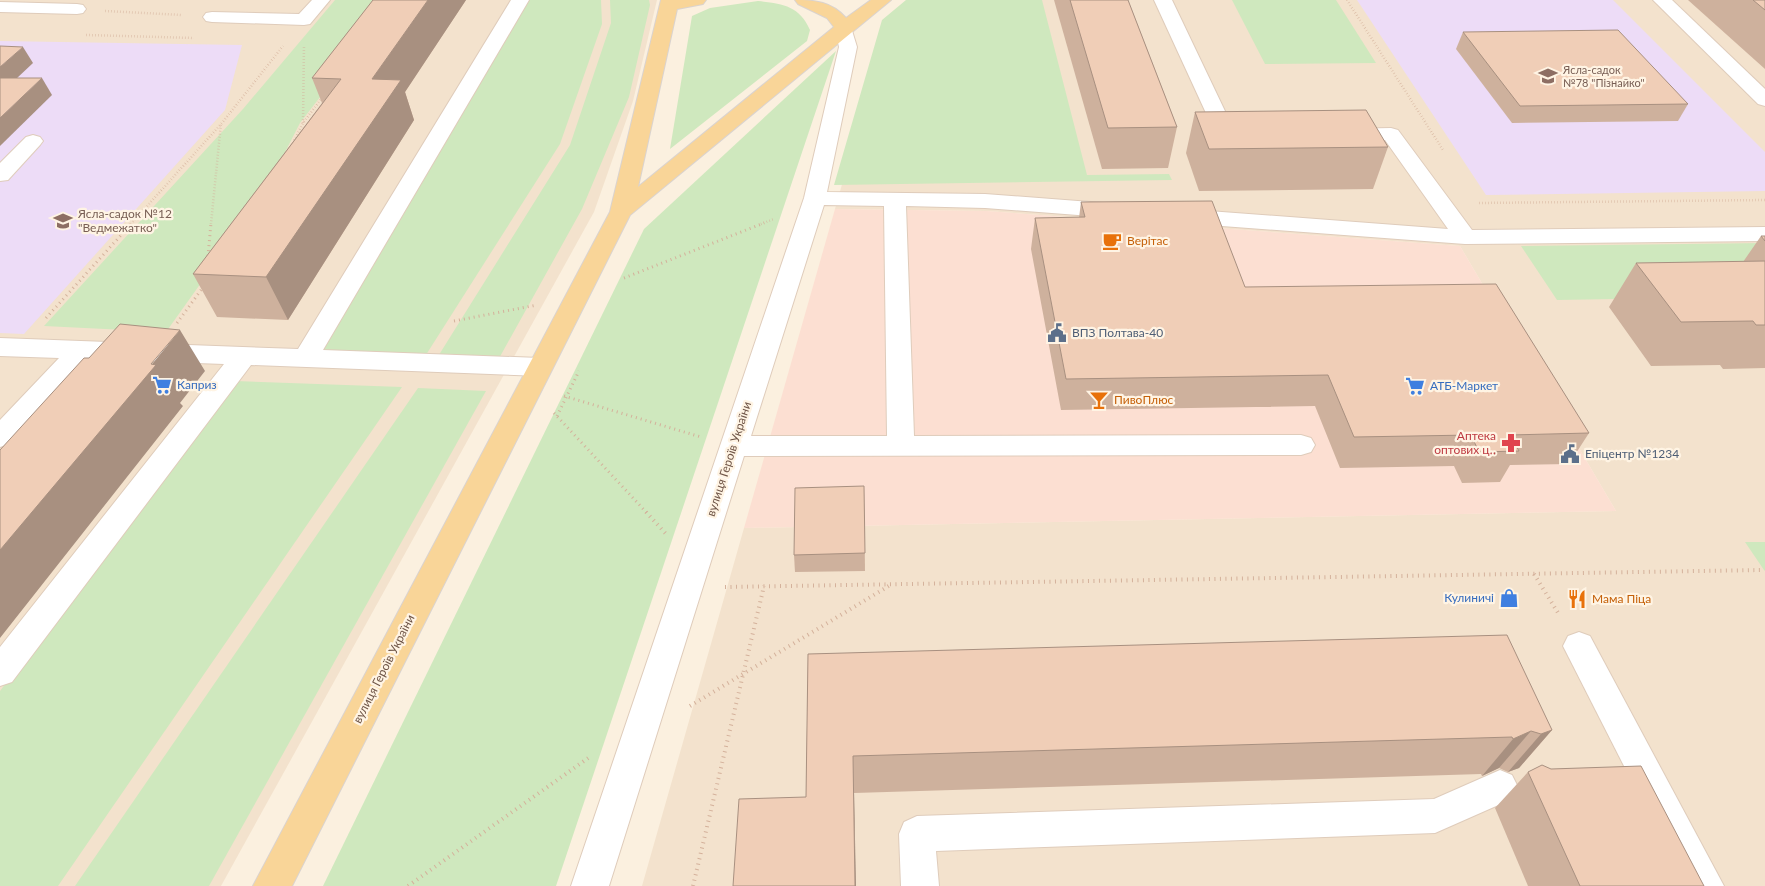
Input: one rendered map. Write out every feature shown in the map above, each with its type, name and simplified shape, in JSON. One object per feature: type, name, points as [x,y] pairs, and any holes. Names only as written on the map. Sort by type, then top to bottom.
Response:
[{"type":"main road","points":[[670,2],[697,0]]},
{"type":"main road","points":[[804,0],[833,14],[844,28]]},
{"type":"main road","name":"вулиця Героїв України","points":[[620,212],[844,28],[882,0]]},
{"type":"main road","name":"вулиця Героїв України","points":[[272,886],[620,212],[670,2]]},
{"type":"street","points":[[212,18],[304,20],[321,0]]},
{"type":"street","points":[[306,358],[520,0]]},
{"type":"street","points":[[1163,0],[1227,137],[1256,136]]},
{"type":"street","points":[[1662,0],[1765,100]]},
{"type":"street","points":[[0,7],[77,9]]},
{"type":"street","name":"вулиця Героїв України","points":[[590,886],[815,198],[848,47],[844,28]]},
{"type":"street","points":[[1323,135],[1391,134],[1465,237]]},
{"type":"street","points":[[0,174],[33,141]]},
{"type":"street","points":[[815,198],[985,201],[1465,237],[1765,234]]},
{"type":"street","points":[[895,199],[901,444]]},
{"type":"street","points":[[10,347],[306,358],[535,377]]},
{"type":"street","points":[[0,437],[81,350]]},
{"type":"street","points":[[0,672],[244,356]]},
{"type":"street","points":[[733,446],[901,444],[1301,445]]},
{"type":"street","points":[[1579,646],[1706,886]]},
{"type":"street","points":[[1612,784],[1650,783]]},
{"type":"street","points":[[920,886],[917,834],[1435,816],[1515,787]]},
{"type":"path","points":[[1346,0],[1446,154]]},
{"type":"path","points":[[77,9],[212,18]]},
{"type":"path","points":[[10,347],[222,123],[304,20]]},
{"type":"path","points":[[303,123],[304,20]]},
{"type":"path","points":[[83,35],[200,38]]},
{"type":"path","points":[[290,148],[303,123],[326,92]]},
{"type":"path","points":[[207,265],[222,123]]},
{"type":"path","points":[[1465,237],[1477,203],[1765,200]]},
{"type":"path","points":[[620,287],[624,278],[781,216]]},
{"type":"path","points":[[157,352],[205,284]]},
{"type":"path","points":[[454,322],[576,297]]},
{"type":"path","points":[[557,416],[582,363]]},
{"type":"path","points":[[535,377],[566,397],[733,446]]},
{"type":"path","points":[[535,377],[557,416],[714,587],[1761,570]]},
{"type":"path","points":[[1534,574],[1579,646]]},
{"type":"path","points":[[694,703],[893,584]]},
{"type":"path","points":[[693,886],[764,586]]},
{"type":"path","points":[[408,886],[594,754]]},
{"type":"shaded area","points":[[0,0],[657,0],[633,101],[594,212],[221,886],[0,886]]},
{"type":"shaded area","points":[[935,0],[1765,0],[1765,886],[642,886],[744,528],[1616,511],[1460,246],[987,211],[835,209],[880,51]]},
{"type":"shaded area","name":"Ясла-садок №78 \"Пізнайко\"","points":[[1357,0],[1613,0],[1765,152],[1765,191],[1486,195]]},
{"type":"shaded area","name":"Ясла-садок №12 \"Ведмежатко\"","points":[[0,41],[242,45],[225,110],[24,334],[0,333]]},
{"type":"shaded area","points":[[835,209],[987,211],[1460,246],[1616,511],[744,528]]},
{"type":"green space","points":[[335,0],[395,0],[300,123],[261,199],[166,332],[44,326],[243,109]]},
{"type":"green space","points":[[525,0],[601,0],[602,24],[560,144],[424,358],[319,353]]},
{"type":"green space","points":[[610,0],[649,0],[650,5],[629,97],[582,209],[497,362],[437,358],[570,145],[611,23]]},
{"type":"green space","points":[[906,0],[1042,0],[1087,175],[1169,174],[1172,180],[834,185],[882,20]]},
{"type":"green space","points":[[1232,0],[1336,0],[1376,63],[1265,64]]},
{"type":"green space","points":[[758,1],[789,7],[801,15],[810,30],[807,41],[670,149],[692,16],[710,8]]},
{"type":"green space","points":[[836,51],[556,886],[323,886],[644,229]]},
{"type":"green space","points":[[1765,243],[1732,297],[1557,300],[1521,246]]},
{"type":"green space","points":[[235,381],[402,387],[58,886],[0,886],[0,691]]},
{"type":"green space","points":[[418,388],[486,391],[209,886],[75,886]]},
{"type":"green space","points":[[1745,542],[1765,542],[1765,571],[1764,570]]},
{"type":"building","points":[[373,0],[428,0],[372,79],[401,80],[266,277],[193,274],[341,79],[312,78]]},
{"type":"building","points":[[1070,0],[1128,0],[1177,127],[1108,128]]},
{"type":"building","points":[[1753,0],[1765,0],[1765,10]]},
{"type":"building","points":[[1618,30],[1688,104],[1520,106],[1463,32]]},
{"type":"building","points":[[0,46],[23,47],[0,67]]},
{"type":"building","points":[[0,78],[42,78],[0,118]]},
{"type":"building","points":[[1366,110],[1388,147],[1209,149],[1195,112]]},
{"type":"building","points":[[1212,201],[1245,287],[1496,284],[1589,433],[1510,435],[1519,451],[1479,452],[1471,435],[1354,437],[1328,375],[1066,379],[1035,218],[1085,217],[1081,202]]},
{"type":"building","points":[[1765,261],[1765,325],[1756,325],[1753,321],[1681,322],[1636,263]]},
{"type":"building","points":[[120,324],[180,330],[151,364],[156,365],[0,550],[0,450],[84,358],[89,358]]},
{"type":"building","points":[[864,486],[865,553],[794,555],[795,488]]},
{"type":"building","points":[[1507,635],[1552,730],[1541,734],[1531,731],[1513,739],[1512,737],[853,756],[855,886],[733,886],[739,799],[806,797],[808,654]]},
{"type":"building","points":[[1542,765],[1551,769],[1641,766],[1704,886],[1580,886],[1528,772]]},
{"type":"place","name":"Ясла-садок №78 \"Пізнайко\"","points":[[1548,76]]},
{"type":"place","name":"Ясла-садок №12 \"Ведмежатко\"","points":[[63,221]]},
{"type":"place","name":"Верітас","points":[[1112,241]]},
{"type":"place","name":"ВПЗ Полтава-40","points":[[1057,333]]},
{"type":"place","name":"Каприз","points":[[162,385]]},
{"type":"place","name":"АТБ-Маркет","points":[[1415,386]]},
{"type":"place","name":"ПивоПлюс","points":[[1099,400]]},
{"type":"place","name":"Аптека оптових ц‥","points":[[1511,443]]},
{"type":"place","name":"Епіцентр №1234","points":[[1570,454]]},
{"type":"place","name":"Кулиничі","points":[[1509,598]]},
{"type":"place","name":"Мама Піца","points":[[1577,599]]}]
